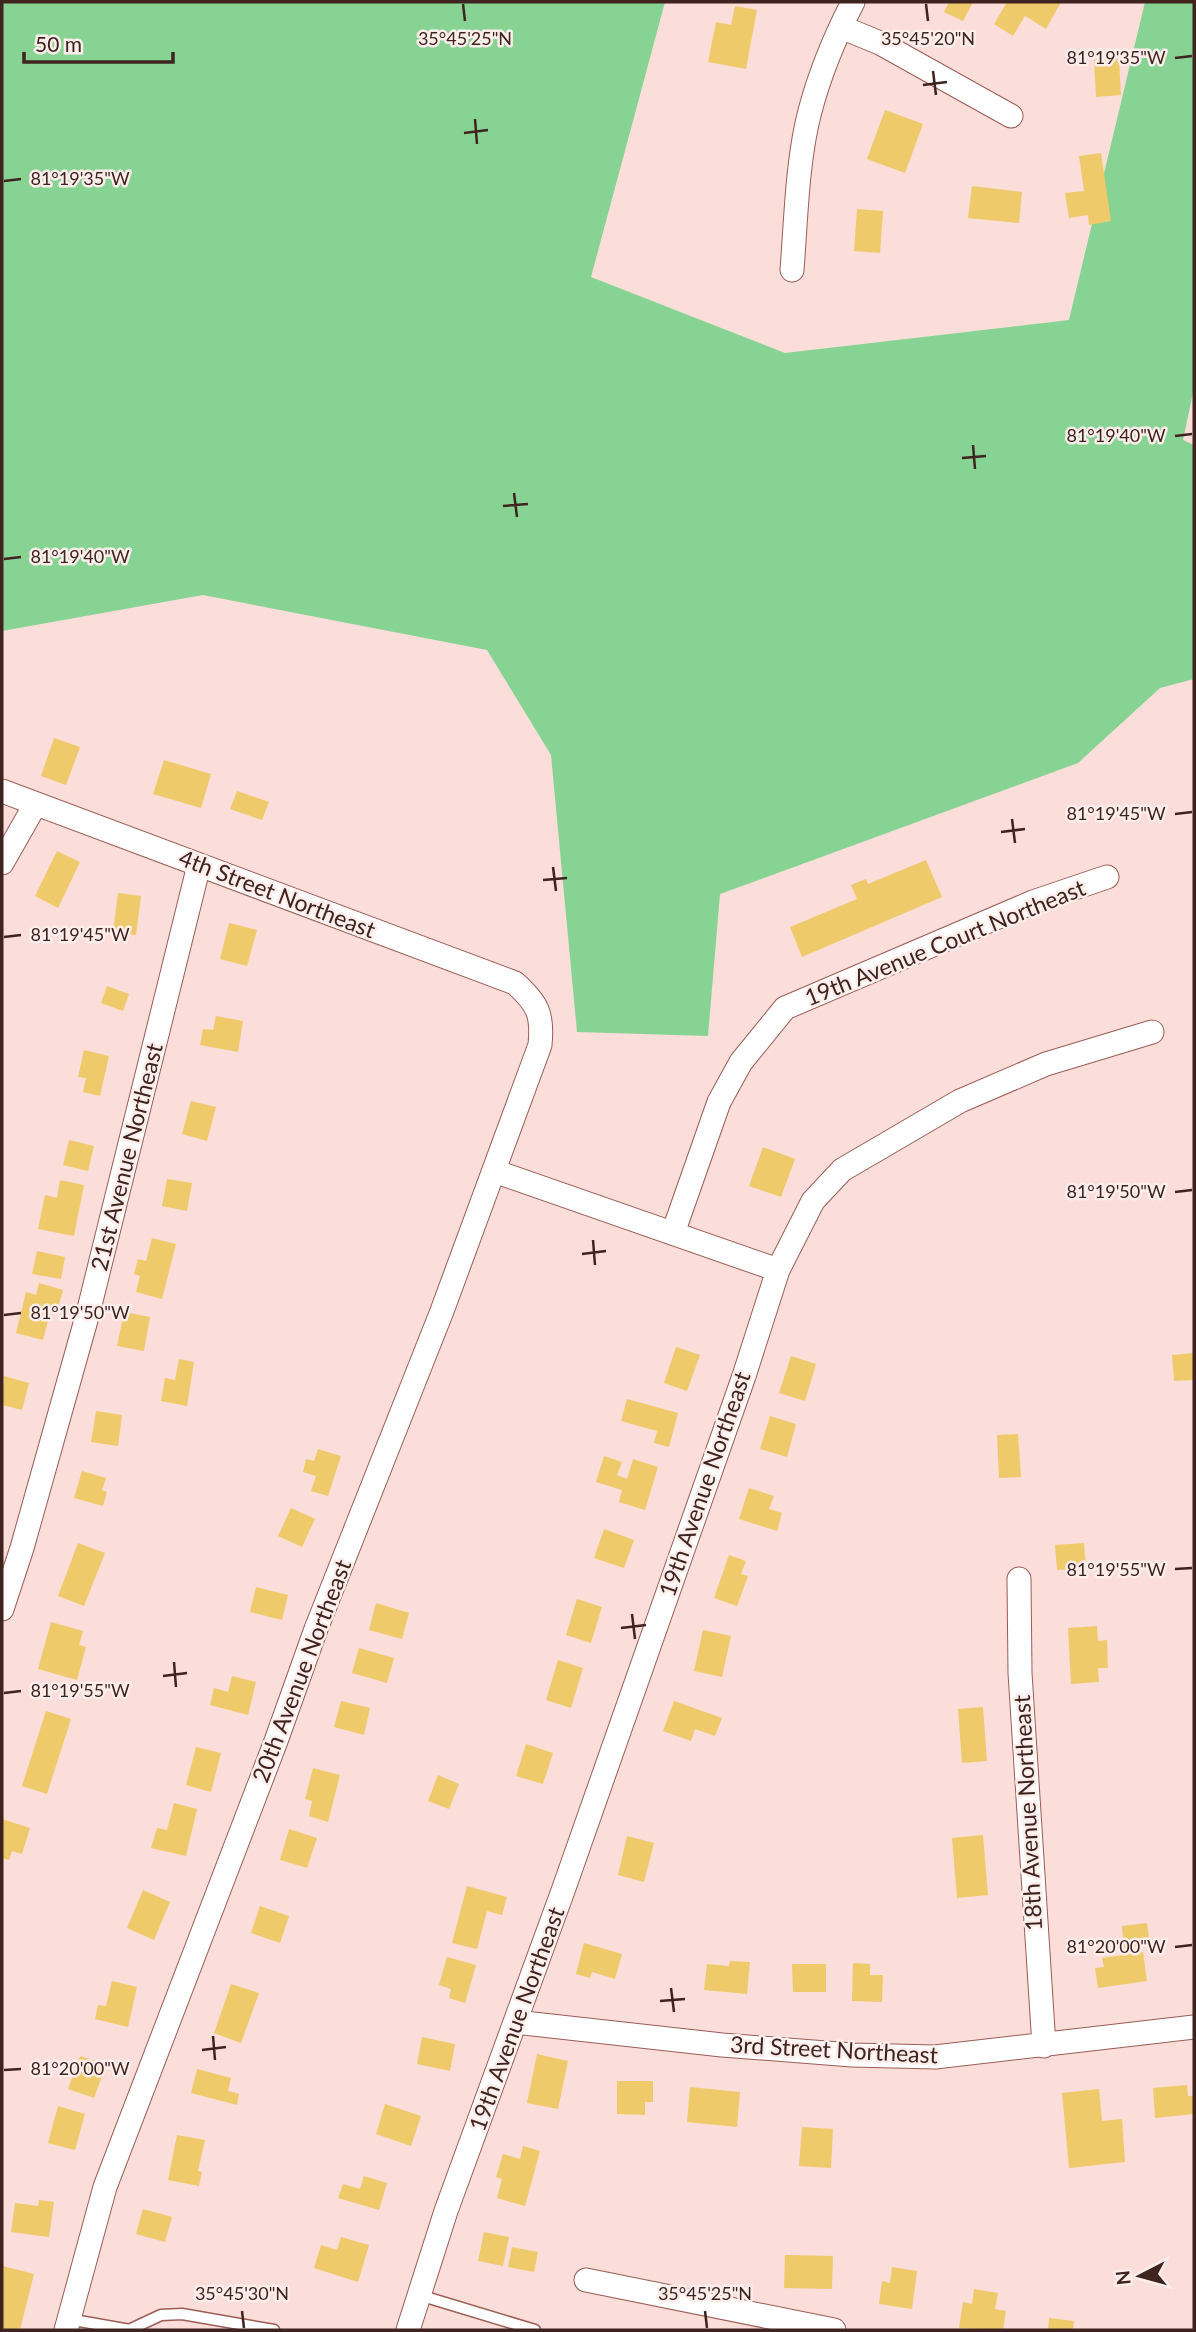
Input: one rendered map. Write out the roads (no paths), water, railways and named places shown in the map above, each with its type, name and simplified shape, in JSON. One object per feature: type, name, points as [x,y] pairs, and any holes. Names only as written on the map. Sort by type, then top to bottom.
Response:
[{"type":"street","points":[[792,270],[797,192],[809,113],[824,65],[853,2]]},
{"type":"street","points":[[841,27],[880,43],[1011,116]]},
{"type":"street","name":"4th Street Northeast","points":[[2,791],[515,983],[531,997],[540,1014]]},
{"type":"street","points":[[2,863],[36,805]]},
{"type":"street","name":"21st Avenue Northeast","points":[[2,1609],[22,1548],[88,1313],[199,865]]},
{"type":"street","name":"19th Avenue Court Northeast","points":[[673,1233],[719,1102],[730,1079],[785,1009],[1033,902],[1107,877]]},
{"type":"street","name":"20th Avenue Northeast","points":[[67,2325],[105,2187],[276,1741],[316,1629],[495,1171],[540,1045],[540,1014]]},
{"type":"street","name":"19th Avenue Northeast","points":[[408,2330],[446,2211],[564,1888],[744,1376],[778,1270],[813,1201],[842,1170],[960,1101],[1046,1064],[1152,1032]]},
{"type":"street","points":[[495,1171],[778,1270]]},
{"type":"street","name":"18th Avenue Northeast","points":[[1019,1579],[1020,1673],[1044,2046]]},
{"type":"street","name":"3rd Street Northeast","points":[[515,2022],[722,2045],[852,2055],[943,2057],[1194,2027]]},
{"type":"street","points":[[586,2280],[834,2330]]},
{"type":"lane","points":[[419,2295],[535,2330]]},
{"type":"lane","points":[[67,2325],[130,2330],[162,2315],[182,2314],[274,2330]]}]
